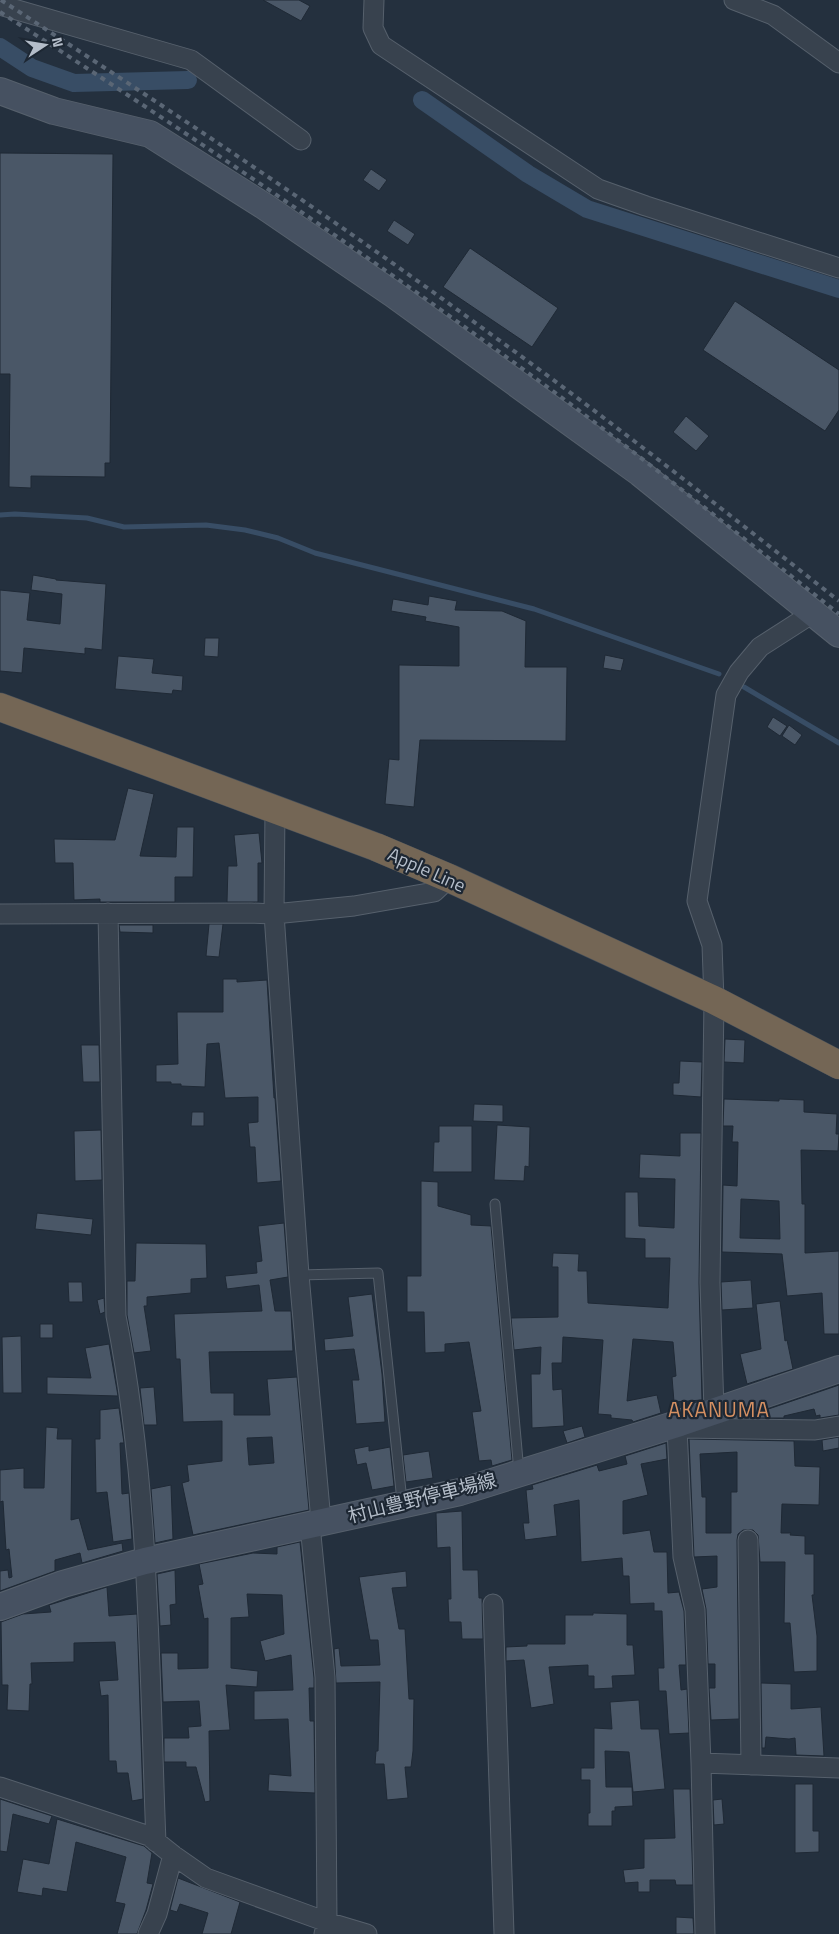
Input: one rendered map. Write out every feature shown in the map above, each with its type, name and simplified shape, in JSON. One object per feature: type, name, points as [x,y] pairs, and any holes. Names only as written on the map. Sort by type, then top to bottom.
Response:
[{"type":"highway","name":"Apple Line","points":[[0,707],[275,808],[376,847],[449,878],[714,1000],[839,1065]]},
{"type":"street","points":[[374,0],[372,28],[381,45],[598,189],[839,268]]},
{"type":"street","points":[[734,0],[773,15],[839,63]]},
{"type":"street","points":[[0,5],[191,60],[301,140]]},
{"type":"street","points":[[0,92],[54,110],[150,134],[264,206],[393,294],[640,473],[839,634]]},
{"type":"street","points":[[714,1412],[710,1283],[714,1000],[712,945],[697,901],[726,695],[739,672],[760,647],[813,612]]},
{"type":"street","points":[[275,808],[274,914],[325,1677],[325,1928]]},
{"type":"street","points":[[0,914],[274,914],[354,906],[434,892],[449,878]]},
{"type":"street","points":[[108,913],[116,1316],[127,1374],[145,1561],[156,1842]]},
{"type":"street","name":"村山豊野停車場線","points":[[0,1607],[63,1584],[145,1561],[460,1492],[519,1472],[671,1427],[839,1369]]},
{"type":"street","points":[[705,1934],[695,1610],[684,1557],[671,1427],[815,1430],[839,1426]]},
{"type":"street","points":[[748,1540],[751,1765]]},
{"type":"street","points":[[493,1604],[504,1934]]},
{"type":"street","points":[[701,1762],[839,1768]]},
{"type":"street","points":[[0,1787],[149,1836],[206,1878],[325,1928],[367,1934]]},
{"type":"street","points":[[148,1934],[157,1914],[173,1855]]},
{"type":"lane","points":[[495,1204],[519,1472]]},
{"type":"lane","points":[[299,1275],[378,1273],[402,1504]]},
{"type":"building","points":[[263,0],[299,0],[310,6],[301,21]]},
{"type":"building","points":[[0,153],[113,154],[110,463],[105,463],[105,477],[31,476],[31,488],[9,487],[10,374],[0,374]]},
{"type":"building","points":[[371,169],[387,180],[379,191],[363,180]]},
{"type":"building","points":[[394,220],[415,234],[408,245],[387,231]]},
{"type":"building","points":[[470,248],[558,308],[532,347],[443,287]]},
{"type":"building","points":[[735,301],[839,370],[839,410],[825,431],[703,350]]},
{"type":"building","points":[[686,416],[709,436],[696,451],[673,432]]},
{"type":"building","points":[[33,575],[56,580],[106,584],[102,650],[85,648],[85,654],[24,648],[22,673],[0,671],[0,590],[30,593],[27,620],[60,624],[62,594],[31,590]]},
{"type":"building","points":[[429,596],[457,601],[455,610],[502,611],[526,621],[525,667],[567,667],[566,741],[420,740],[414,807],[385,804],[389,759],[399,760],[399,665],[459,666],[459,627],[425,621],[426,617],[391,611],[393,599],[428,605]]},
{"type":"building","points":[[205,638],[219,638],[218,657],[204,656]]},
{"type":"building","points":[[605,655],[624,659],[621,671],[603,668]]},
{"type":"building","points":[[118,656],[154,659],[152,673],[183,676],[182,691],[173,690],[172,694],[115,689]]},
{"type":"building","points":[[773,717],[787,726],[780,736],[767,727]]},
{"type":"building","points":[[789,725],[802,735],[795,745],[782,736]]},
{"type":"building","points":[[128,788],[154,794],[140,856],[176,857],[177,827],[194,827],[193,877],[175,877],[175,902],[100,902],[100,899],[74,900],[73,863],[55,863],[54,839],[115,840]]},
{"type":"building","points":[[259,833],[262,863],[258,863],[258,902],[227,902],[228,866],[237,866],[234,835]]},
{"type":"building","points":[[209,924],[223,924],[219,957],[206,956]]},
{"type":"building","points":[[119,925],[153,925],[153,933],[120,932]]},
{"type":"building","points":[[223,979],[237,979],[237,982],[267,980],[281,1181],[257,1183],[255,1147],[250,1147],[248,1123],[258,1122],[258,1097],[225,1098],[219,1043],[207,1044],[205,1087],[181,1086],[181,1084],[171,1084],[171,1082],[156,1082],[156,1065],[178,1064],[177,1012],[223,1012]]},
{"type":"building","points":[[725,1039],[745,1040],[744,1063],[724,1062]]},
{"type":"building","points":[[81,1045],[99,1045],[100,1082],[83,1082]]},
{"type":"building","points":[[680,1061],[702,1062],[701,1097],[673,1095],[673,1083],[679,1083]]},
{"type":"building","points":[[724,1099],[804,1100],[804,1112],[837,1114],[836,1134],[839,1134],[838,1151],[801,1150],[802,1204],[805,1204],[805,1253],[839,1251],[839,1334],[824,1334],[822,1293],[787,1296],[782,1254],[722,1252],[723,1185],[737,1186],[738,1142],[732,1142],[733,1126],[723,1126]],"holes":[[[741,1199],[779,1201],[780,1239],[740,1238]]]},
{"type":"building","points":[[474,1104],[503,1105],[503,1122],[473,1121]]},
{"type":"building","points":[[192,1112],[204,1112],[204,1126],[191,1126]]},
{"type":"building","points":[[497,1125],[530,1127],[529,1167],[525,1166],[524,1181],[494,1180]]},
{"type":"building","points":[[439,1126],[472,1126],[472,1172],[433,1172],[434,1142],[439,1142]]},
{"type":"building","points":[[101,1130],[102,1180],[75,1181],[74,1131]]},
{"type":"building","points":[[680,1133],[701,1133],[699,1283],[702,1400],[674,1402],[672,1377],[676,1376],[673,1342],[633,1339],[627,1401],[657,1395],[661,1413],[633,1422],[632,1420],[611,1418],[611,1415],[598,1414],[603,1340],[563,1337],[562,1363],[552,1363],[553,1390],[562,1389],[564,1426],[532,1428],[531,1374],[540,1374],[541,1347],[514,1350],[511,1318],[558,1317],[558,1267],[552,1267],[553,1253],[579,1254],[578,1271],[587,1271],[588,1303],[668,1308],[670,1258],[645,1258],[645,1239],[625,1238],[625,1192],[638,1192],[639,1226],[674,1228],[675,1179],[639,1178],[640,1154],[680,1156]]},
{"type":"building","points":[[421,1181],[438,1182],[438,1206],[471,1215],[471,1225],[491,1226],[512,1460],[492,1466],[491,1460],[479,1461],[472,1412],[481,1411],[469,1342],[445,1344],[445,1352],[425,1353],[424,1312],[407,1312],[407,1276],[421,1276]]},
{"type":"building","points":[[37,1213],[93,1219],[91,1235],[35,1229]]},
{"type":"building","points":[[284,1223],[288,1277],[270,1280],[275,1311],[291,1311],[293,1351],[209,1352],[211,1393],[234,1393],[234,1415],[270,1415],[267,1379],[297,1377],[309,1510],[193,1535],[182,1483],[189,1481],[187,1465],[222,1461],[222,1421],[183,1422],[180,1359],[176,1359],[174,1314],[262,1311],[259,1285],[227,1289],[225,1276],[257,1273],[256,1262],[262,1261],[258,1226]],"holes":[[[272,1437],[274,1463],[249,1465],[247,1438]]]},
{"type":"building","points":[[136,1243],[206,1244],[207,1278],[191,1279],[191,1293],[147,1297],[147,1306],[144,1306],[151,1351],[134,1353],[127,1315],[127,1281],[135,1281]]},
{"type":"building","points":[[751,1280],[753,1308],[722,1310],[721,1282]]},
{"type":"building","points":[[68,1282],[82,1282],[83,1302],[69,1302]]},
{"type":"building","points":[[372,1294],[382,1374],[385,1422],[356,1424],[352,1380],[359,1380],[354,1349],[325,1351],[324,1339],[353,1336],[348,1297]]},
{"type":"building","points":[[104,1298],[105,1312],[100,1314],[97,1300]]},
{"type":"building","points":[[780,1301],[785,1341],[787,1340],[793,1369],[747,1384],[740,1354],[761,1349],[756,1304]]},
{"type":"building","points":[[40,1324],[53,1324],[53,1338],[40,1338]]},
{"type":"building","points":[[21,1336],[22,1393],[3,1393],[2,1337]]},
{"type":"building","points":[[109,1344],[118,1396],[47,1394],[47,1377],[91,1378],[85,1348]]},
{"type":"building","points":[[839,1385],[839,1415],[820,1418],[820,1415],[816,1416],[814,1409],[784,1416],[784,1418],[742,1418]]},
{"type":"building","points":[[154,1387],[157,1425],[144,1425],[140,1388]]},
{"type":"building","points":[[119,1408],[124,1443],[120,1443],[122,1494],[129,1493],[132,1539],[113,1542],[107,1492],[96,1493],[95,1439],[100,1439],[100,1410]]},
{"type":"building","points":[[582,1426],[585,1437],[567,1443],[563,1431]]},
{"type":"building","points":[[46,1427],[58,1428],[57,1439],[72,1439],[71,1520],[79,1518],[88,1550],[122,1543],[123,1551],[82,1563],[80,1553],[55,1560],[55,1571],[0,1591],[0,1571],[8,1570],[9,1578],[12,1577],[9,1549],[6,1550],[3,1501],[0,1502],[0,1470],[24,1468],[24,1488],[44,1488]]},
{"type":"building","points":[[839,1437],[839,1448],[823,1451],[822,1440]]},
{"type":"building","points":[[689,1439],[794,1441],[795,1466],[820,1467],[819,1505],[782,1504],[781,1533],[805,1536],[805,1554],[814,1554],[814,1595],[812,1595],[817,1636],[817,1671],[794,1672],[790,1623],[784,1623],[785,1562],[760,1562],[758,1535],[753,1530],[743,1530],[738,1534],[737,1540],[739,1719],[711,1720],[709,1688],[715,1688],[715,1664],[708,1664],[706,1609],[702,1589],[717,1587],[717,1556],[694,1557]],"holes":[[[737,1452],[737,1492],[731,1492],[731,1533],[706,1533],[706,1497],[702,1497],[700,1454]]]},
{"type":"building","points":[[666,1443],[667,1459],[641,1464],[648,1495],[623,1501],[623,1534],[650,1530],[654,1552],[667,1552],[668,1593],[679,1592],[684,1611],[686,1665],[679,1665],[681,1690],[687,1689],[689,1733],[669,1734],[666,1691],[659,1691],[658,1668],[664,1668],[662,1611],[654,1611],[654,1603],[630,1604],[629,1576],[623,1576],[622,1558],[581,1562],[579,1500],[554,1505],[557,1536],[525,1540],[523,1523],[529,1523],[526,1490],[533,1489],[532,1485],[597,1465],[599,1471],[627,1464],[625,1456]]},
{"type":"building","points":[[369,1446],[369,1451],[390,1447],[394,1486],[372,1490],[366,1463],[357,1465],[354,1449]]},
{"type":"building","points":[[429,1451],[433,1478],[406,1482],[403,1455]]},
{"type":"building","points":[[171,1485],[173,1539],[155,1543],[151,1489]]},
{"type":"building","points":[[462,1511],[463,1570],[478,1570],[479,1598],[482,1598],[483,1639],[462,1639],[461,1622],[449,1622],[448,1599],[451,1599],[450,1547],[437,1548],[436,1513]]},
{"type":"building","points":[[300,1542],[314,1678],[314,1688],[309,1688],[310,1721],[314,1721],[315,1793],[268,1791],[269,1774],[291,1776],[288,1719],[254,1720],[254,1691],[293,1690],[291,1655],[265,1661],[260,1641],[284,1634],[282,1595],[247,1594],[249,1617],[231,1618],[231,1668],[258,1671],[257,1687],[226,1685],[230,1730],[209,1731],[210,1801],[205,1802],[196,1767],[186,1767],[186,1762],[164,1762],[164,1738],[189,1738],[188,1727],[201,1726],[199,1701],[163,1702],[161,1653],[178,1653],[178,1669],[208,1668],[208,1618],[204,1619],[198,1585],[203,1584],[199,1564],[253,1553],[277,1554],[277,1547]]},
{"type":"building","points":[[175,1570],[176,1604],[170,1605],[171,1625],[160,1626],[157,1574]]},
{"type":"building","points":[[406,1571],[407,1587],[392,1588],[399,1629],[405,1629],[409,1699],[414,1699],[413,1751],[411,1767],[405,1767],[408,1798],[387,1800],[384,1764],[375,1764],[376,1751],[378,1751],[380,1682],[336,1683],[334,1649],[339,1648],[341,1666],[380,1665],[378,1640],[370,1640],[359,1577]]},
{"type":"building","points":[[107,1587],[109,1616],[137,1614],[143,1799],[132,1801],[128,1773],[117,1773],[116,1761],[109,1761],[108,1695],[101,1696],[99,1681],[118,1680],[115,1642],[74,1643],[74,1662],[31,1663],[32,1684],[30,1684],[29,1711],[7,1710],[8,1685],[2,1685],[1,1622],[23,1614],[51,1612],[49,1605]]},
{"type":"building","points":[[593,1613],[627,1614],[627,1645],[633,1645],[635,1675],[612,1676],[613,1688],[594,1689],[594,1676],[588,1676],[588,1665],[549,1667],[554,1704],[531,1708],[524,1660],[506,1661],[506,1647],[527,1646],[527,1644],[565,1644],[565,1615],[593,1615]]},
{"type":"building","points":[[761,1683],[791,1684],[791,1709],[821,1707],[824,1756],[796,1755],[795,1738],[766,1737],[765,1748],[762,1748]]},
{"type":"building","points":[[639,1700],[641,1729],[659,1729],[665,1789],[633,1792],[629,1752],[605,1751],[606,1787],[632,1787],[633,1806],[615,1807],[615,1811],[612,1811],[612,1826],[588,1826],[590,1780],[581,1780],[581,1768],[594,1768],[594,1728],[612,1729],[610,1702]]},
{"type":"building","points":[[795,1784],[813,1784],[813,1831],[819,1831],[819,1852],[795,1853]]},
{"type":"building","points":[[673,1789],[690,1789],[693,1885],[676,1885],[675,1880],[650,1880],[650,1892],[638,1892],[638,1882],[625,1883],[623,1870],[644,1868],[644,1839],[675,1838]]},
{"type":"building","points":[[0,1799],[52,1816],[49,1824],[13,1814],[7,1852],[0,1851]]},
{"type":"building","points":[[722,1799],[724,1824],[714,1825],[713,1800]]},
{"type":"building","points":[[57,1819],[144,1846],[152,1853],[147,1883],[153,1884],[137,1934],[117,1934],[125,1904],[115,1902],[126,1857],[76,1842],[67,1892],[43,1888],[42,1896],[17,1892],[23,1859],[49,1864]]},
{"type":"building","points":[[178,1878],[240,1902],[231,1934],[202,1934],[208,1913],[180,1904],[177,1912],[170,1910]]},
{"type":"building","points":[[676,1917],[693,1918],[694,1934],[676,1934]]},
{"type":"waterway","points":[[0,47],[32,68],[74,83],[188,80]]},
{"type":"waterway","points":[[422,100],[528,174],[587,209],[839,289]]},
{"type":"waterway","points":[[0,515],[15,514],[87,518],[124,527],[206,525],[245,530],[278,538],[315,553],[534,609],[719,674]]},
{"type":"waterway","points":[[744,687],[839,743]]},
{"type":"railway","points":[[1,0],[246,162],[426,287],[619,430],[839,601]]},
{"type":"railway","points":[[0,12],[218,155],[432,304],[573,406],[839,614]]},
{"type":"district","name":"AKANUMA","points":[[719,1409]]}]
